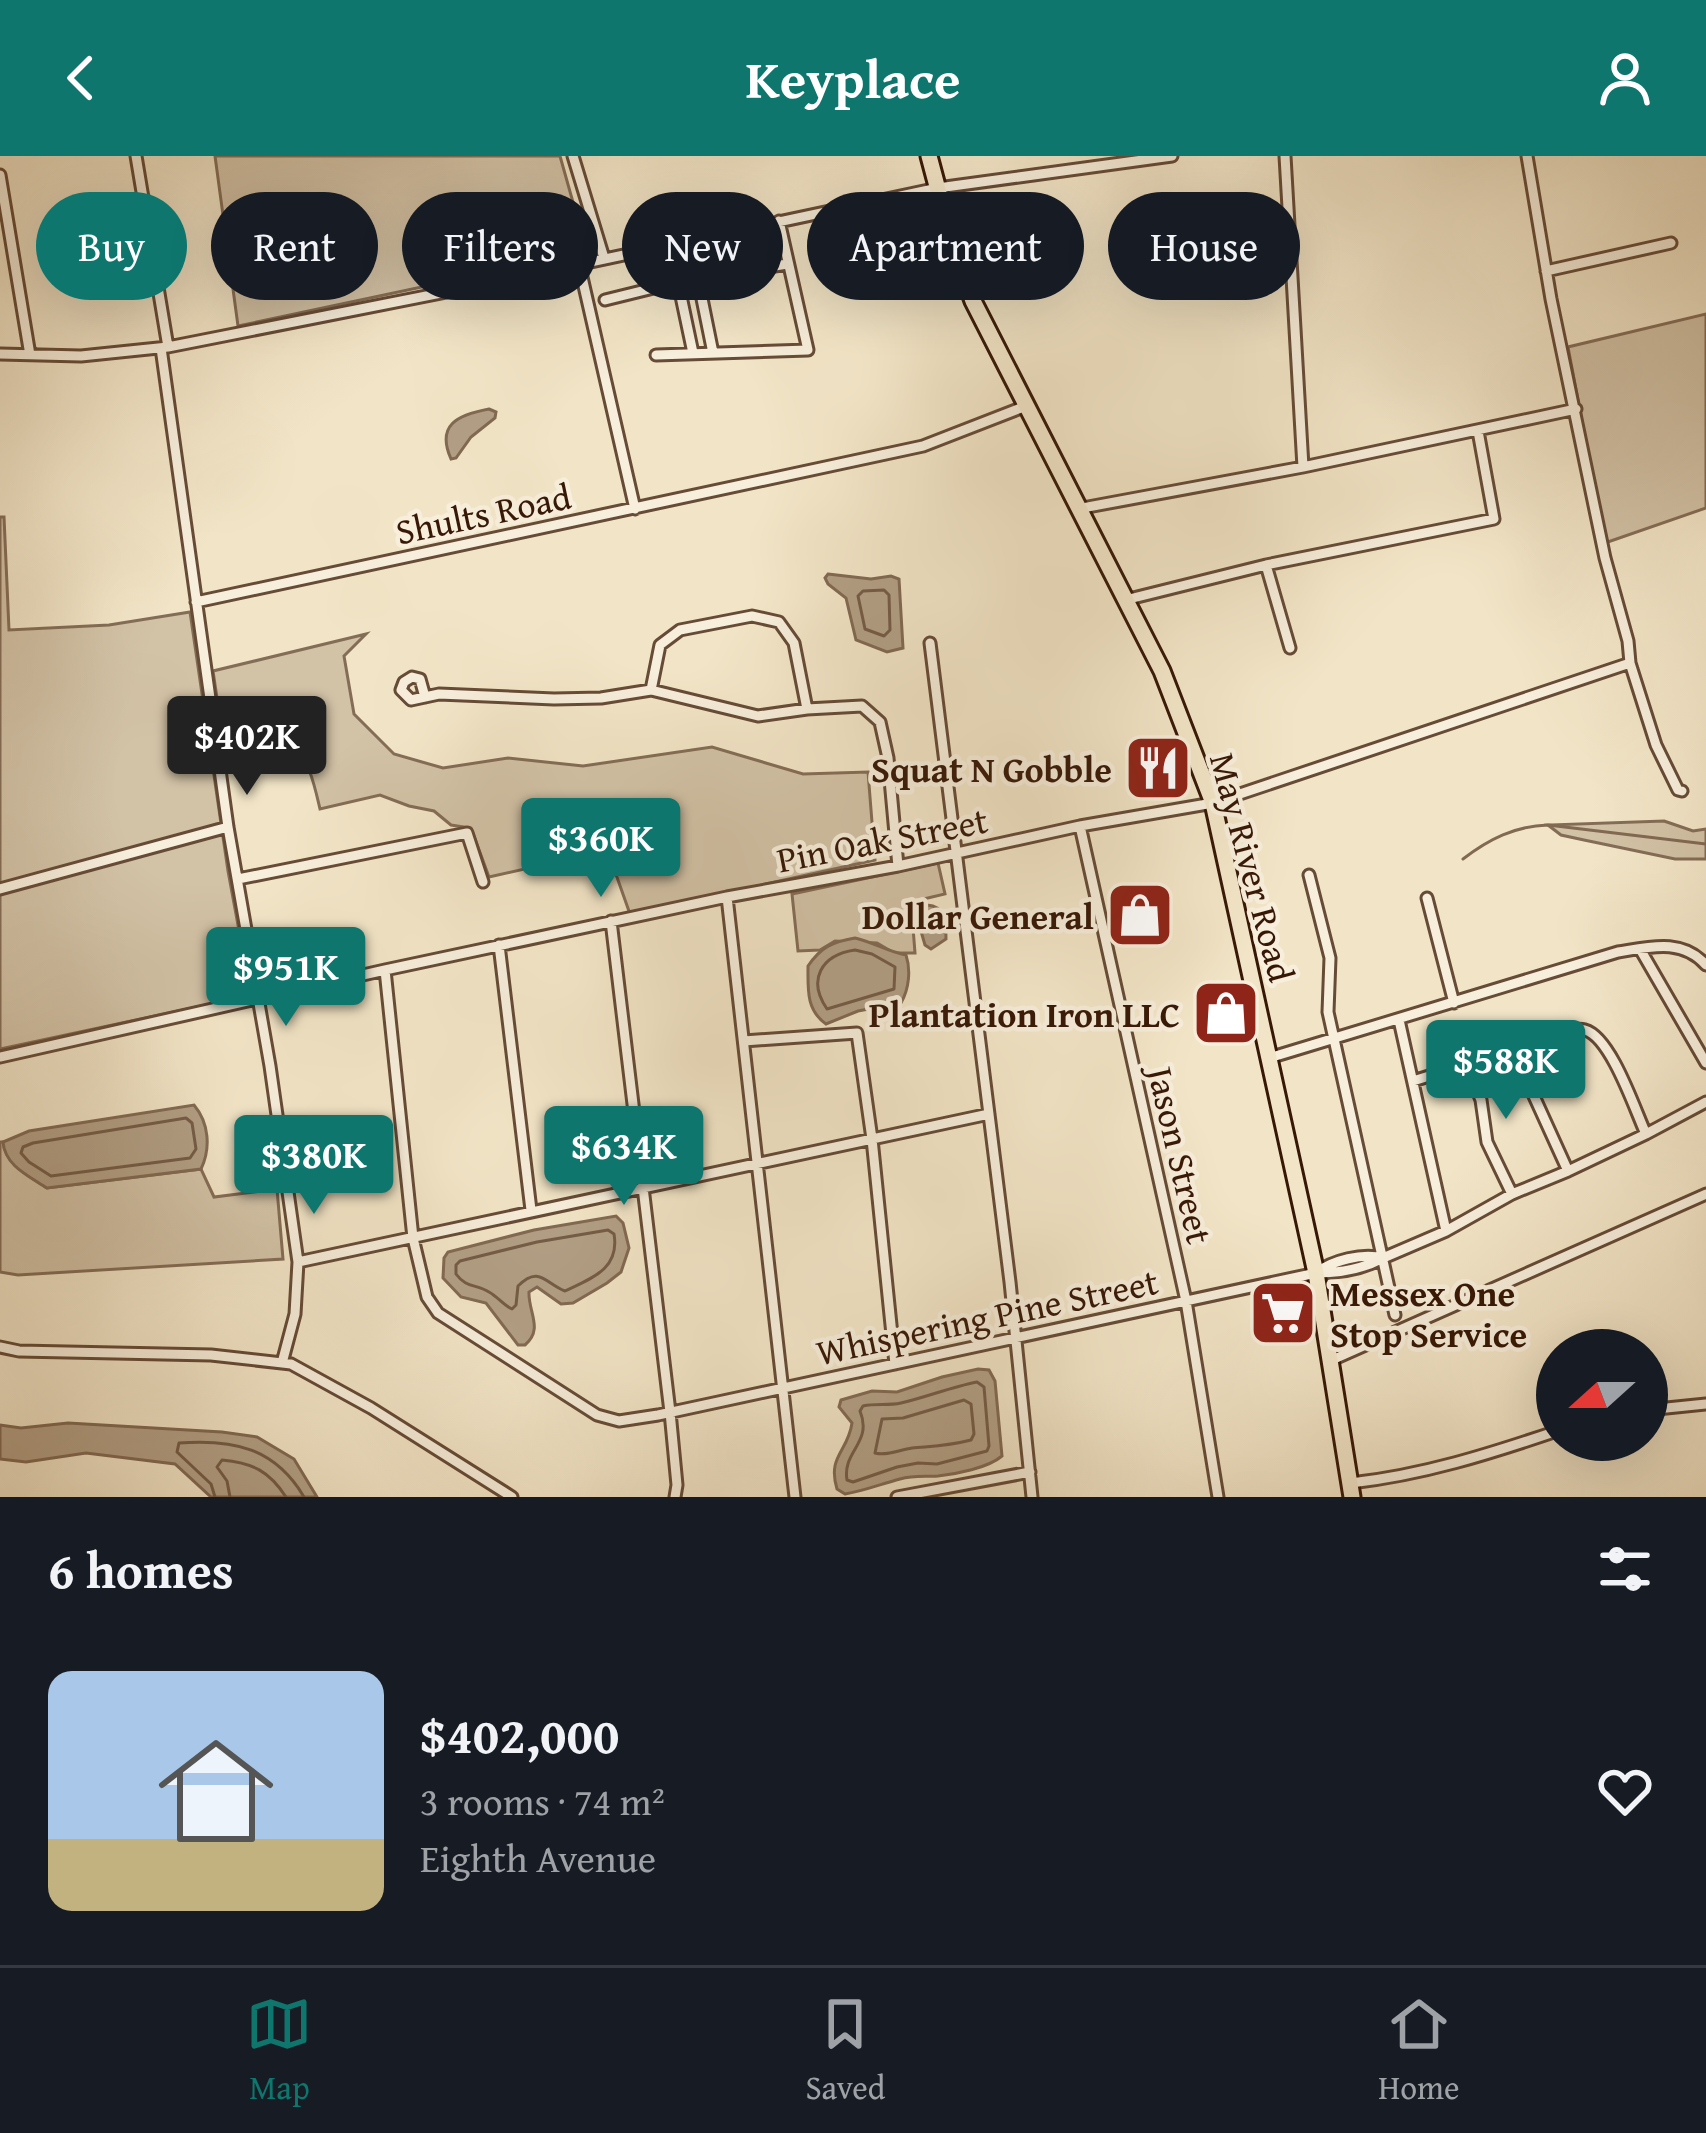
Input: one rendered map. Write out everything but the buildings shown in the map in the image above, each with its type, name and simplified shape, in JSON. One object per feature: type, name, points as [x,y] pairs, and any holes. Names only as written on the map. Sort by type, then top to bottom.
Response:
[{"type":"main road","name":"May River Road","points":[[928,156],[973,301],[1162,671],[1213,803],[1316,1273],[1352,1490]]},
{"type":"street","points":[[136,156],[228,827],[298,1262],[295,1314],[282,1363]]},
{"type":"street","points":[[573,156],[604,258]]},
{"type":"street","points":[[783,220],[938,188],[1172,156]]},
{"type":"street","points":[[1285,156],[1303,466]]},
{"type":"street","points":[[1527,156],[1546,271],[1630,663],[1656,745],[1682,791]]},
{"type":"street","points":[[0,175],[30,355]]},
{"type":"street","points":[[656,355],[808,350],[783,242]]},
{"type":"street","points":[[1546,271],[1671,243]]},
{"type":"street","points":[[598,259],[622,254]]},
{"type":"street","points":[[783,264],[787,263]]},
{"type":"street","points":[[605,300],[622,296]]},
{"type":"street","points":[[0,354],[81,356],[165,348],[402,300]]},
{"type":"street","points":[[587,300],[635,509]]},
{"type":"street","points":[[689,300],[693,353]]},
{"type":"street","points":[[695,300],[713,352]]},
{"type":"street","name":"Shults Road","points":[[196,602],[923,446],[1027,406]]},
{"type":"street","points":[[1077,509],[1576,409]]},
{"type":"street","points":[[1124,601],[1266,565],[1494,519],[1478,431]]},
{"type":"street","points":[[1266,565],[1290,647]]},
{"type":"street","points":[[651,690],[660,646],[680,630],[752,616],[779,622],[794,643],[807,709]]},
{"type":"street","points":[[930,643],[1033,1497]]},
{"type":"street","name":"Pin Oak Street","points":[[0,1057],[611,921],[1213,803],[1630,663]]},
{"type":"street","points":[[425,697],[601,698],[651,690],[758,716],[862,706],[880,722],[898,866]]},
{"type":"street","name":"Jason Street","points":[[1081,826],[1186,1301],[1218,1497]]},
{"type":"street","points":[[1,889],[228,827]]},
{"type":"street","points":[[238,879],[467,833],[483,882]]},
{"type":"street","points":[[1309,875],[1330,958],[1328,1012],[1395,1315]]},
{"type":"street","points":[[727,897],[795,1497]]},
{"type":"street","points":[[1427,898],[1454,1003]]},
{"type":"street","points":[[611,921],[670,1412],[675,1497]]},
{"type":"street","points":[[500,945],[532,1210]]},
{"type":"street","points":[[1269,1058],[1618,952],[1669,945],[1701,958],[1706,965]]},
{"type":"street","points":[[1640,949],[1706,1063]]},
{"type":"street","name":"Whispering Pine Street","points":[[385,970],[413,1238],[427,1297],[438,1313],[597,1415],[619,1421],[1360,1267],[1446,1231],[1512,1194],[1568,1172],[1706,1102]]},
{"type":"street","points":[[1400,1020],[1446,1231]]},
{"type":"street","points":[[1413,1081],[1583,1029],[1610,1053],[1646,1134]]},
{"type":"street","points":[[744,1042],[856,1033],[872,1138],[895,1364]]},
{"type":"street","points":[[1513,1049],[1568,1172]]},
{"type":"street","points":[[1468,1066],[1481,1100],[1487,1142],[1512,1194]]},
{"type":"street","points":[[298,1262],[989,1114]]},
{"type":"street","points":[[1332,1360],[1706,1193]]},
{"type":"street","points":[[0,1347],[211,1355],[291,1364],[512,1497]]},
{"type":"street","points":[[1668,1409],[1706,1404]]},
{"type":"street","points":[[1352,1490],[1461,1463],[1536,1438]]},
{"type":"street","points":[[897,1497],[1030,1472]]},
{"type":"shaded area","points":[[215,156],[560,156],[570,192],[402,192],[402,291],[378,296],[378,192],[220,192]]},
{"type":"shaded area","points":[[234,300],[361,300],[238,326]]},
{"type":"shaded area","points":[[1706,314],[1706,508],[1605,543],[1568,347]]},
{"type":"shaded area","points":[[0,517],[4,517],[9,630],[109,625],[190,612],[248,996],[0,1049]]},
{"type":"shaded area","points":[[366,634],[344,656],[354,714],[394,754],[443,768],[508,758],[583,766],[712,747],[803,774],[868,772],[875,860],[630,914],[604,851],[489,877],[471,828],[451,825],[434,811],[380,795],[320,809],[309,770],[294,757],[272,756],[227,765],[213,671]]},
{"type":"shaded area","points":[[1664,821],[1693,831],[1706,829],[1706,859],[1675,859],[1584,840],[1561,835],[1548,825]]},
{"type":"shaded area","points":[[938,863],[945,894],[911,902],[915,953],[894,953],[877,943],[835,941],[820,950],[798,951],[792,894]]},
{"type":"shaded area","points":[[0,1142],[13,1164],[47,1188],[201,1169],[214,1197],[277,1189],[283,1259],[18,1275],[0,1272]]},
{"type":"water","points":[[489,409],[496,412],[495,418],[451,459],[446,438],[452,424]]},
{"type":"water","points":[[828,574],[899,579],[903,648],[887,652],[856,640],[846,598],[828,584]]},
{"type":"water","points":[[927,905],[941,912],[946,927],[946,939],[931,949],[925,945],[916,914]]},
{"type":"water","points":[[855,938],[906,955],[906,992],[901,1003],[858,1011],[826,1024],[812,1006],[808,966],[828,946]]},
{"type":"water","points":[[194,1105],[207,1136],[201,1169],[47,1188],[19,1170],[3,1142],[29,1131]]},
{"type":"water","points":[[616,1216],[623,1223],[629,1248],[621,1272],[573,1303],[561,1304],[537,1287],[529,1292],[534,1333],[525,1345],[518,1345],[486,1303],[461,1297],[443,1278],[448,1252]]},
{"type":"water","points":[[989,1370],[995,1381],[1002,1456],[962,1472],[905,1478],[845,1494],[837,1489],[836,1461],[852,1423],[839,1407],[841,1400],[872,1391],[897,1392]]},
{"type":"water","points":[[68,1423],[257,1437],[294,1459],[317,1497],[211,1497],[175,1464],[86,1453],[26,1462],[0,1459],[0,1425],[21,1428]]},
{"type":"waterway","points":[[1463,859],[1503,835],[1548,825],[1706,844]]},
{"type":"place","name":"Squat N Gobble","points":[[1158,768]]},
{"type":"place","name":"Dollar General","points":[[1140,915]]},
{"type":"place","name":"Plantation Iron LLC","points":[[1226,1013]]},
{"type":"place","name":"Messex One Stop Service","points":[[1283,1313]]}]
